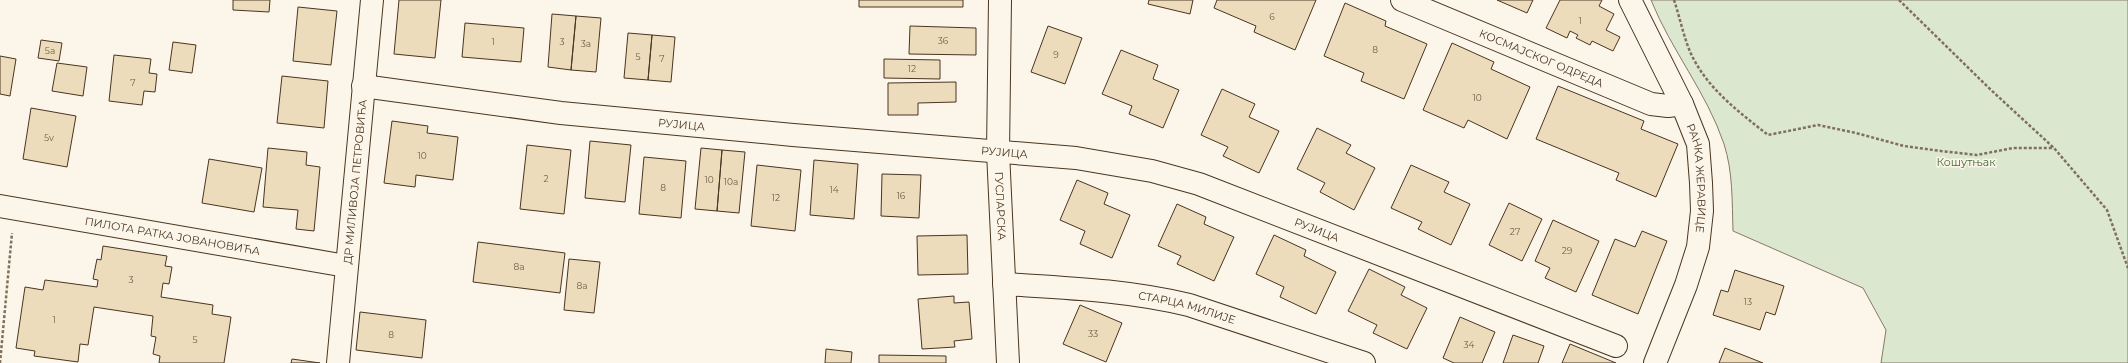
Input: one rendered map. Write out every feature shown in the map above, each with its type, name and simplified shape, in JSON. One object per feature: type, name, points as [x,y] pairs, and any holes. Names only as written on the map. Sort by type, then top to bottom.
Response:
[{"type":"street","name":"ДР МИЛИВОЈА ПЕТРОВИЋА","points":[[338,363],[372,0]]},
{"type":"street","name":"ГУСЛАРСКА","points":[[1000,0],[998,152],[1008,363]]},
{"type":"street","name":"КОСМАЈСКОГ ОДРЕДА","points":[[1402,0],[1651,104],[1668,106],[1682,104]]},
{"type":"street","name":"РАНКА ЖЕРАВИЦЕ","points":[[1630,0],[1682,104],[1698,144],[1701,183],[1698,247],[1686,285],[1655,363]]},
{"type":"street","name":"РУЈИЦА","points":[[363,86],[569,114],[793,135],[1033,154],[1110,163],[1152,171],[1199,184],[1616,346]]},
{"type":"street","name":"ПИЛОТА РАТКА ЈОВАНОВИЋА","points":[[7,208],[346,266]]},
{"type":"street","name":"СТАРЦА МИЛИЈЕ","points":[[1004,284],[1102,290],[1160,298],[1189,305],[1364,363]]},
{"type":"path","points":[[1674,0],[1692,55],[1710,84],[1733,108],[1768,135],[1818,125],[1856,133],[1904,146],[1940,152],[1977,155],[2013,148],[2054,148]]},
{"type":"path","points":[[1899,0],[1991,90],[2054,148],[2107,210],[2128,268]]},
{"type":"path","points":[[0,363],[7,208]]},
{"type":"green space","name":"Кошутњак","points":[[1651,0],[2128,0],[2128,363],[1881,363],[1886,330],[1863,288],[1733,231],[1731,176],[1724,144],[1717,125],[1699,89],[1668,36]]},
{"type":"building","points":[[233,0],[270,0],[269,12],[233,10]]},
{"type":"building","points":[[399,0],[441,0],[435,58],[394,54]]},
{"type":"building","points":[[859,0],[963,0],[963,7],[859,7]]},
{"type":"building","points":[[1149,0],[1193,0],[1190,14],[1148,4]]},
{"type":"building","points":[[1217,0],[1316,0],[1295,50],[1254,32],[1256,26],[1214,8]]},
{"type":"building","points":[[1497,0],[1533,0],[1527,13]]},
{"type":"building","points":[[1560,0],[1602,0],[1599,6],[1614,14],[1606,30],[1620,37],[1613,51],[1592,41],[1590,45],[1576,38],[1578,35],[1570,31],[1567,38],[1546,28]]},
{"type":"building","points":[[1345,3],[1386,21],[1385,26],[1427,44],[1404,99],[1361,81],[1364,73],[1324,56]]},
{"type":"building","points":[[298,7],[337,11],[331,65],[293,61]]},
{"type":"building","points":[[552,14],[576,16],[571,70],[548,67]]},
{"type":"building","points":[[576,16],[601,18],[596,72],[571,70]]},
{"type":"building","points":[[465,23],[524,28],[521,62],[462,57]]},
{"type":"building","points":[[910,26],[976,28],[976,55],[909,54]]},
{"type":"building","points":[[1048,26],[1082,38],[1065,84],[1031,72]]},
{"type":"building","points":[[628,33],[652,35],[648,80],[624,78]]},
{"type":"building","points":[[652,35],[675,37],[671,82],[648,80]]},
{"type":"building","points":[[41,40],[62,43],[59,61],[38,58]]},
{"type":"building","points":[[173,42],[196,45],[192,73],[169,70]]},
{"type":"building","points":[[1452,43],[1494,62],[1491,69],[1530,87],[1507,139],[1468,120],[1464,128],[1423,110]]},
{"type":"building","points":[[1121,50],[1158,65],[1153,79],[1179,90],[1163,128],[1129,114],[1132,106],[1102,94]]},
{"type":"building","points":[[114,55],[151,59],[149,73],[157,74],[155,92],[144,91],[142,105],[109,101]]},
{"type":"building","points":[[0,56],[16,59],[10,96],[0,94]]},
{"type":"building","points":[[884,59],[940,60],[940,79],[884,78]]},
{"type":"building","points":[[57,63],[87,67],[83,96],[52,91]]},
{"type":"building","points":[[282,76],[328,81],[324,128],[277,123]]},
{"type":"building","points":[[956,82],[956,102],[918,103],[918,115],[888,115],[888,83]]},
{"type":"building","points":[[1558,86],[1644,121],[1641,129],[1678,144],[1656,197],[1616,180],[1619,173],[1536,139]]},
{"type":"building","points":[[1222,89],[1255,104],[1249,117],[1279,131],[1259,173],[1223,156],[1228,147],[1201,135]]},
{"type":"building","points":[[31,108],[76,116],[67,167],[23,159]]},
{"type":"building","points":[[392,121],[428,126],[427,133],[458,137],[453,180],[416,175],[415,187],[384,183]]},
{"type":"building","points":[[1317,128],[1351,145],[1346,153],[1375,168],[1354,210],[1320,192],[1325,183],[1297,169]]},
{"type":"building","points":[[590,141],[631,145],[625,202],[585,198]]},
{"type":"building","points":[[527,145],[571,150],[564,214],[520,209]]},
{"type":"building","points":[[268,148],[307,152],[306,165],[320,167],[314,231],[296,229],[298,210],[263,207]]},
{"type":"building","points":[[701,148],[722,150],[717,211],[695,209]]},
{"type":"building","points":[[722,150],[745,152],[739,213],[717,211]]},
{"type":"building","points":[[644,157],[686,161],[681,218],[639,214]]},
{"type":"building","points":[[209,159],[262,168],[254,212],[202,203]]},
{"type":"building","points":[[814,160],[858,164],[854,219],[810,215]]},
{"type":"building","points":[[757,165],[801,170],[795,231],[751,226]]},
{"type":"building","points":[[1411,165],[1449,182],[1444,192],[1470,204],[1451,245],[1418,229],[1422,222],[1391,208]]},
{"type":"building","points":[[882,174],[921,175],[919,218],[881,216]]},
{"type":"building","points":[[1077,180],[1108,193],[1104,204],[1130,215],[1112,258],[1080,244],[1085,231],[1060,220]]},
{"type":"building","points":[[1509,203],[1542,219],[1522,261],[1489,245]]},
{"type":"building","points":[[1177,204],[1206,217],[1204,224],[1234,237],[1214,281],[1177,264],[1181,256],[1158,246]]},
{"type":"building","points":[[1553,220],[1599,241],[1576,292],[1545,278],[1550,268],[1535,261]]},
{"type":"building","points":[[1642,231],[1667,241],[1638,314],[1592,295],[1615,239],[1635,247]]},
{"type":"building","points":[[967,235],[968,274],[918,275],[917,236]]},
{"type":"building","points":[[1274,235],[1306,250],[1304,256],[1336,272],[1316,314],[1280,297],[1284,287],[1256,274]]},
{"type":"building","points":[[478,242],[565,253],[560,293],[473,282]]},
{"type":"building","points":[[103,246],[167,256],[165,266],[172,267],[169,284],[163,283],[161,297],[213,305],[212,314],[231,317],[224,363],[159,363],[160,356],[153,354],[156,337],[151,336],[153,316],[94,307],[88,345],[80,344],[78,362],[34,356],[35,351],[16,348],[25,287],[43,290],[45,280],[97,287],[98,280],[93,279],[97,259],[101,260]]},
{"type":"building","points":[[569,259],[600,262],[594,313],[564,310]]},
{"type":"building","points":[[1369,269],[1405,287],[1401,295],[1427,308],[1407,349],[1373,333],[1377,325],[1348,311]]},
{"type":"building","points":[[1735,270],[1784,286],[1775,315],[1766,312],[1760,330],[1713,315],[1721,290],[1728,292]]},
{"type":"building","points":[[954,296],[954,303],[969,302],[972,339],[954,341],[955,347],[922,349],[918,299]]},
{"type":"building","points":[[1080,305],[1122,323],[1106,362],[1063,344]]},
{"type":"building","points":[[360,312],[426,320],[422,358],[356,350]]},
{"type":"building","points":[[1460,317],[1495,332],[1482,363],[1454,363],[1443,358]]},
{"type":"building","points":[[1513,335],[1544,346],[1538,363],[1503,363]]},
{"type":"building","points":[[1570,344],[1616,363],[1562,363]]},
{"type":"building","points":[[1725,348],[1763,363],[1719,363]]},
{"type":"building","points":[[826,349],[852,352],[851,363],[825,363]]},
{"type":"building","points":[[879,355],[946,356],[946,363],[879,363]]},
{"type":"building","points":[[292,359],[320,363],[291,363]]}]
